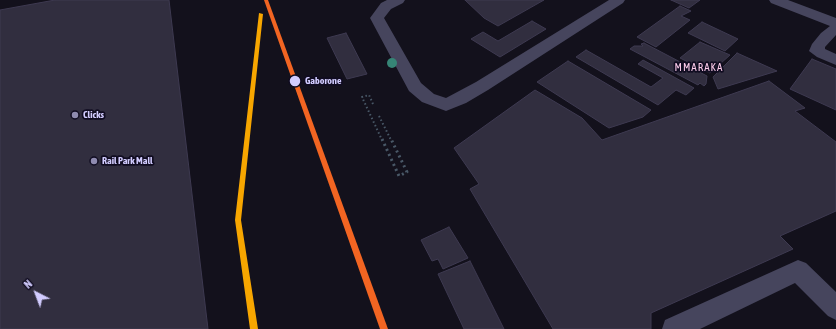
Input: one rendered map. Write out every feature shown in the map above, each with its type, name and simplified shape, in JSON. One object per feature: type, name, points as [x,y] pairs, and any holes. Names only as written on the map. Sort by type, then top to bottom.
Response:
[{"type":"lane","points":[[398,0],[386,6],[377,18],[415,87],[428,98],[446,105],[460,99],[482,86],[618,0]]},
{"type":"lane","points":[[776,0],[836,23]]},
{"type":"lane","points":[[833,35],[817,47],[817,51],[836,60]]},
{"type":"lane","points":[[674,329],[798,270],[836,308]]},
{"type":"path","points":[[373,104],[369,95],[362,97],[399,176],[407,172],[379,116]]},
{"type":"building","name":"Rail Park Mall","points":[[55,0],[169,0],[208,329],[0,329],[0,10]]},
{"type":"building","points":[[465,0],[544,0],[498,26],[484,18]]},
{"type":"building","points":[[671,0],[700,0],[689,8]]},
{"type":"building","points":[[680,6],[691,11],[681,16],[690,20],[656,47],[637,37]]},
{"type":"building","points":[[532,21],[546,29],[500,57],[471,39],[483,32],[498,41]]},
{"type":"building","points":[[702,22],[738,39],[725,51],[688,33]]},
{"type":"building","points":[[346,33],[367,74],[347,79],[327,38]]},
{"type":"building","points":[[700,42],[730,55],[710,73],[680,58]]},
{"type":"building","points":[[644,43],[707,76],[706,84],[704,86],[700,83],[698,85],[630,49],[634,46],[643,46],[641,44]]},
{"type":"building","points":[[586,50],[651,87],[663,78],[638,64],[643,60],[694,88],[686,95],[676,90],[658,105],[576,57]]},
{"type":"building","points":[[737,53],[777,71],[718,89],[713,77]]},
{"type":"building","points":[[812,59],[836,69],[836,110],[790,89]]},
{"type":"building","points":[[568,61],[651,110],[643,117],[609,128],[537,82]]},
{"type":"building","points":[[769,81],[805,108],[795,111],[836,142],[836,211],[780,236],[793,249],[651,313],[651,329],[553,329],[470,189],[479,184],[454,148],[535,90],[582,118],[602,140]]},
{"type":"building","points":[[449,227],[468,258],[443,269],[438,259],[432,261],[421,240]]},
{"type":"building","points":[[470,261],[504,329],[464,329],[438,274]]},
{"type":"transit line","points":[[266,0],[384,329]]},
{"type":"transit line","points":[[254,329],[238,220],[261,14]]},
{"type":"place","name":"Gaborone","points":[[295,81]]},
{"type":"place","name":"Clicks","points":[[75,115]]},
{"type":"place","name":"Rail Park Mall","points":[[94,161]]},
{"type":"district","name":"MMARAKA","points":[[699,68]]}]
